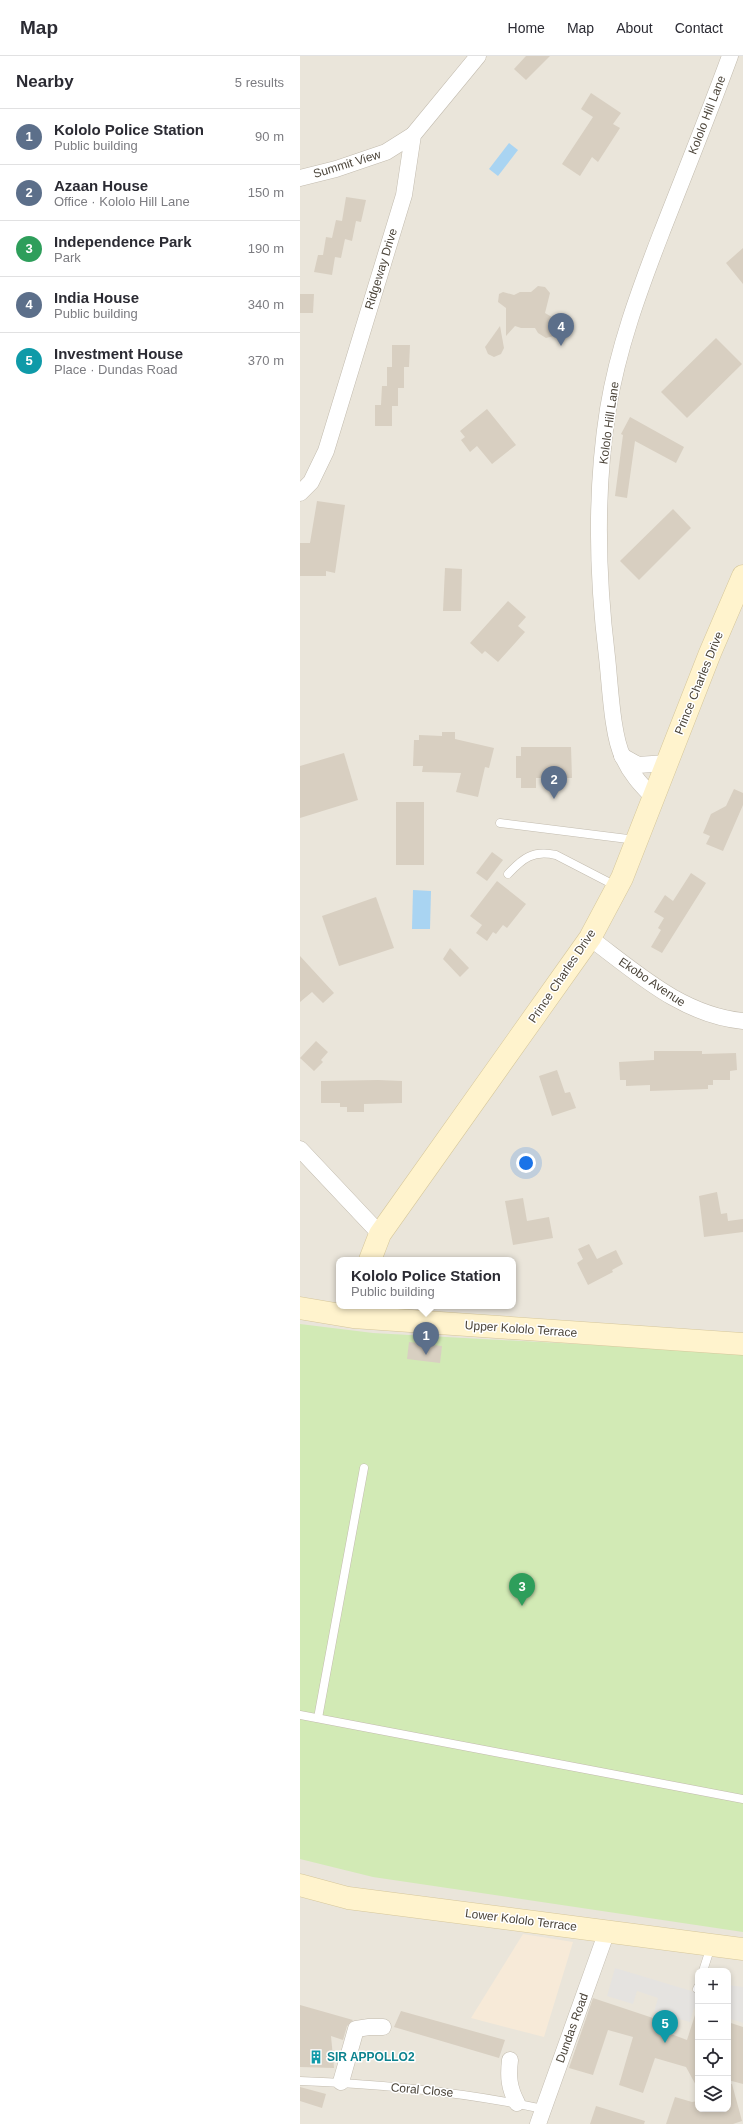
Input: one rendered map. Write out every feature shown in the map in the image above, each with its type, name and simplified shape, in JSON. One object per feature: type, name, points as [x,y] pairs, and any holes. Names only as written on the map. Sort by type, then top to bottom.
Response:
[{"type":"street","points":[[413,135],[478,56]]},
{"type":"street","name":"Kololo Hill Lane","points":[[653,797],[633,775],[622,756],[616,730],[606,650],[599,566],[600,488],[608,409],[620,354],[636,298],[730,56]]},
{"type":"street","name":"Summit View","points":[[300,178],[336,169],[386,152],[413,135]]},
{"type":"street","name":"Ridgeway Drive","points":[[300,493],[311,482],[326,451],[404,195],[413,135]]},
{"type":"street","name":"Prince Charles Drive","points":[[371,1257],[380,1234],[590,938],[617,886],[743,576]]},
{"type":"street","points":[[622,756],[638,765],[667,763]]},
{"type":"street","name":"Ekobo Avenue","points":[[590,938],[656,987],[684,1005],[711,1015],[743,1021]]},
{"type":"street","points":[[300,1149],[380,1234]]},
{"type":"street","name":"Upper Kololo Terrace","points":[[300,1308],[354,1311],[743,1344]]},
{"type":"street","name":"Lower Kololo Terrace","points":[[300,1885],[348,1898],[743,1949]]},
{"type":"street","name":"Dundas Road","points":[[538,2124],[607,1931]]},
{"type":"street","points":[[341,2082],[356,2029],[383,2027]]},
{"type":"street","points":[[510,2060],[508,2078],[511,2092],[517,2103]]},
{"type":"lane","points":[[500,823],[636,840]]},
{"type":"lane","points":[[508,874],[523,858],[546,853],[556,855],[617,886]]},
{"type":"lane","points":[[318,1718],[364,1468]]},
{"type":"lane","points":[[300,1715],[743,1799]]},
{"type":"lane","points":[[704,1968],[711,1945]]},
{"type":"lane","name":"Coral Close","points":[[300,2081],[341,2082],[460,2094],[517,2103],[543,2109]]},
{"type":"shaded area","points":[[300,56],[743,56],[743,2124],[300,2124]]},
{"type":"shaded area","points":[[523,1934],[573,1942],[544,2037],[471,2018]]},
{"type":"shaded area","points":[[615,1968],[695,1992],[695,2008],[690,2022],[654,2012],[658,1998],[637,1991],[633,2004],[607,1996]]},
{"type":"shaded area","points":[[731,1985],[743,1987],[743,2023],[731,2019]]},
{"type":"green space","points":[[300,1324],[373,1333],[743,1353],[743,1932],[373,1877],[300,1859]]},
{"type":"water","points":[[509,143],[518,150],[498,176],[489,169]]},
{"type":"water","points":[[413,890],[431,891],[430,929],[412,929]]},
{"type":"building","points":[[526,56],[550,56],[526,80],[514,69]]},
{"type":"building","points":[[591,93],[621,113],[613,124],[620,128],[598,162],[592,157],[580,176],[562,164],[593,117],[581,109]]},
{"type":"building","points":[[346,197],[366,200],[361,222],[356,221],[352,241],[345,239],[341,258],[335,257],[332,275],[314,272],[318,255],[323,255],[326,237],[332,238],[336,220],[342,221]]},
{"type":"building","points":[[743,248],[743,284],[726,263]]},
{"type":"building","points":[[538,286],[545,287],[550,293],[545,313],[557,320],[559,328],[557,333],[554,336],[546,338],[538,333],[535,328],[521,328],[515,326],[506,336],[506,308],[498,302],[499,294],[503,292],[514,295],[520,292],[531,292]]},
{"type":"building","points":[[300,294],[314,294],[313,313],[300,313]]},
{"type":"building","points":[[500,326],[504,348],[501,354],[494,357],[488,354],[485,347]]},
{"type":"building","points":[[716,338],[742,364],[687,418],[661,392]]},
{"type":"building","points":[[392,345],[410,345],[409,367],[404,367],[404,388],[398,388],[398,406],[392,406],[392,426],[375,426],[375,405],[381,405],[382,386],[387,386],[387,367],[392,367]]},
{"type":"building","points":[[487,409],[516,445],[492,464],[477,446],[470,452],[461,440],[465,437],[460,431]]},
{"type":"building","points":[[630,417],[684,447],[676,463],[635,441],[627,498],[615,496],[623,435],[621,434]]},
{"type":"building","points":[[317,501],[345,505],[335,573],[326,571],[326,576],[300,576],[300,543],[310,543]]},
{"type":"building","points":[[673,509],[691,528],[639,580],[620,561]]},
{"type":"building","points":[[445,568],[462,569],[461,611],[443,611]]},
{"type":"building","points":[[508,601],[526,617],[518,626],[525,632],[498,662],[485,651],[482,654],[470,643]]},
{"type":"building","points":[[442,732],[455,732],[455,739],[494,748],[489,768],[485,767],[478,797],[456,792],[461,773],[422,772],[423,766],[413,766],[414,740],[419,740],[419,735],[442,736]]},
{"type":"building","points":[[521,747],[571,747],[572,778],[536,778],[536,788],[521,788],[521,778],[516,778],[516,756],[521,756]]},
{"type":"building","points":[[344,753],[358,800],[300,818],[300,766]]},
{"type":"building","points":[[734,789],[743,793],[743,805],[723,851],[706,844],[710,836],[703,833],[711,814],[726,806]]},
{"type":"building","points":[[396,802],[424,802],[424,865],[396,865]]},
{"type":"building","points":[[492,852],[503,860],[487,881],[476,873]]},
{"type":"building","points":[[691,873],[706,883],[662,953],[651,947],[661,930],[658,928],[664,918],[654,912],[665,895],[673,901]]},
{"type":"building","points":[[497,881],[526,904],[507,928],[503,925],[496,934],[493,932],[487,941],[476,933],[482,925],[470,916]]},
{"type":"building","points":[[376,897],[394,948],[339,966],[322,916]]},
{"type":"building","points":[[450,948],[469,968],[460,977],[443,959]]},
{"type":"building","points":[[300,956],[334,993],[323,1003],[312,992],[300,1002]]},
{"type":"building","points":[[316,1041],[328,1052],[321,1060],[323,1062],[314,1071],[300,1058]]},
{"type":"building","points":[[654,1051],[702,1051],[702,1054],[736,1053],[737,1070],[730,1071],[730,1080],[713,1080],[713,1085],[708,1085],[708,1089],[650,1091],[650,1085],[626,1086],[626,1080],[620,1080],[619,1062],[654,1060]]},
{"type":"building","points":[[557,1070],[565,1093],[570,1092],[576,1108],[552,1116],[539,1076]]},
{"type":"building","points":[[321,1081],[402,1081],[402,1103],[364,1104],[364,1112],[347,1112],[347,1107],[340,1107],[340,1103],[321,1103]]},
{"type":"building","points":[[717,1192],[721,1214],[727,1213],[728,1221],[743,1219],[743,1232],[704,1237],[699,1196]]},
{"type":"building","points":[[523,1198],[527,1221],[549,1217],[553,1238],[513,1245],[505,1201]]},
{"type":"building","points":[[589,1244],[597,1259],[616,1250],[623,1264],[612,1270],[613,1272],[588,1285],[577,1263],[583,1259],[578,1249]]},
{"type":"building","points":[[409,1342],[442,1346],[440,1363],[407,1359]]},
{"type":"building","points":[[593,1998],[665,2022],[663,2031],[687,2040],[695,2015],[695,2084],[686,2067],[655,2058],[643,2093],[619,2085],[633,2037],[608,2030],[593,2075],[569,2068]]},
{"type":"building","points":[[300,2005],[353,2020],[347,2026],[343,2040],[331,2036],[334,2068],[300,2067]]},
{"type":"building","points":[[401,2011],[505,2040],[499,2058],[394,2027]]},
{"type":"building","points":[[731,2023],[743,2027],[743,2084],[731,2081]]},
{"type":"building","points":[[732,2084],[742,2121],[733,2124],[666,2124],[675,2097],[695,2102],[695,2112],[731,2112]]},
{"type":"building","points":[[300,2087],[326,2094],[322,2108],[300,2101]]},
{"type":"building","points":[[596,2106],[645,2121],[644,2124],[590,2124]]},
{"type":"place","name":"India House","points":[[561,346]]},
{"type":"place","name":"Azaan House","points":[[554,799]]},
{"type":"place","name":"Kololo Police Station","points":[[426,1355]]},
{"type":"place","name":"Independence Park","points":[[522,1606]]},
{"type":"place","name":"Investment House","points":[[665,2043]]},
{"type":"place","name":"SIR APPOLLO2","points":[[316,2057]]}]
